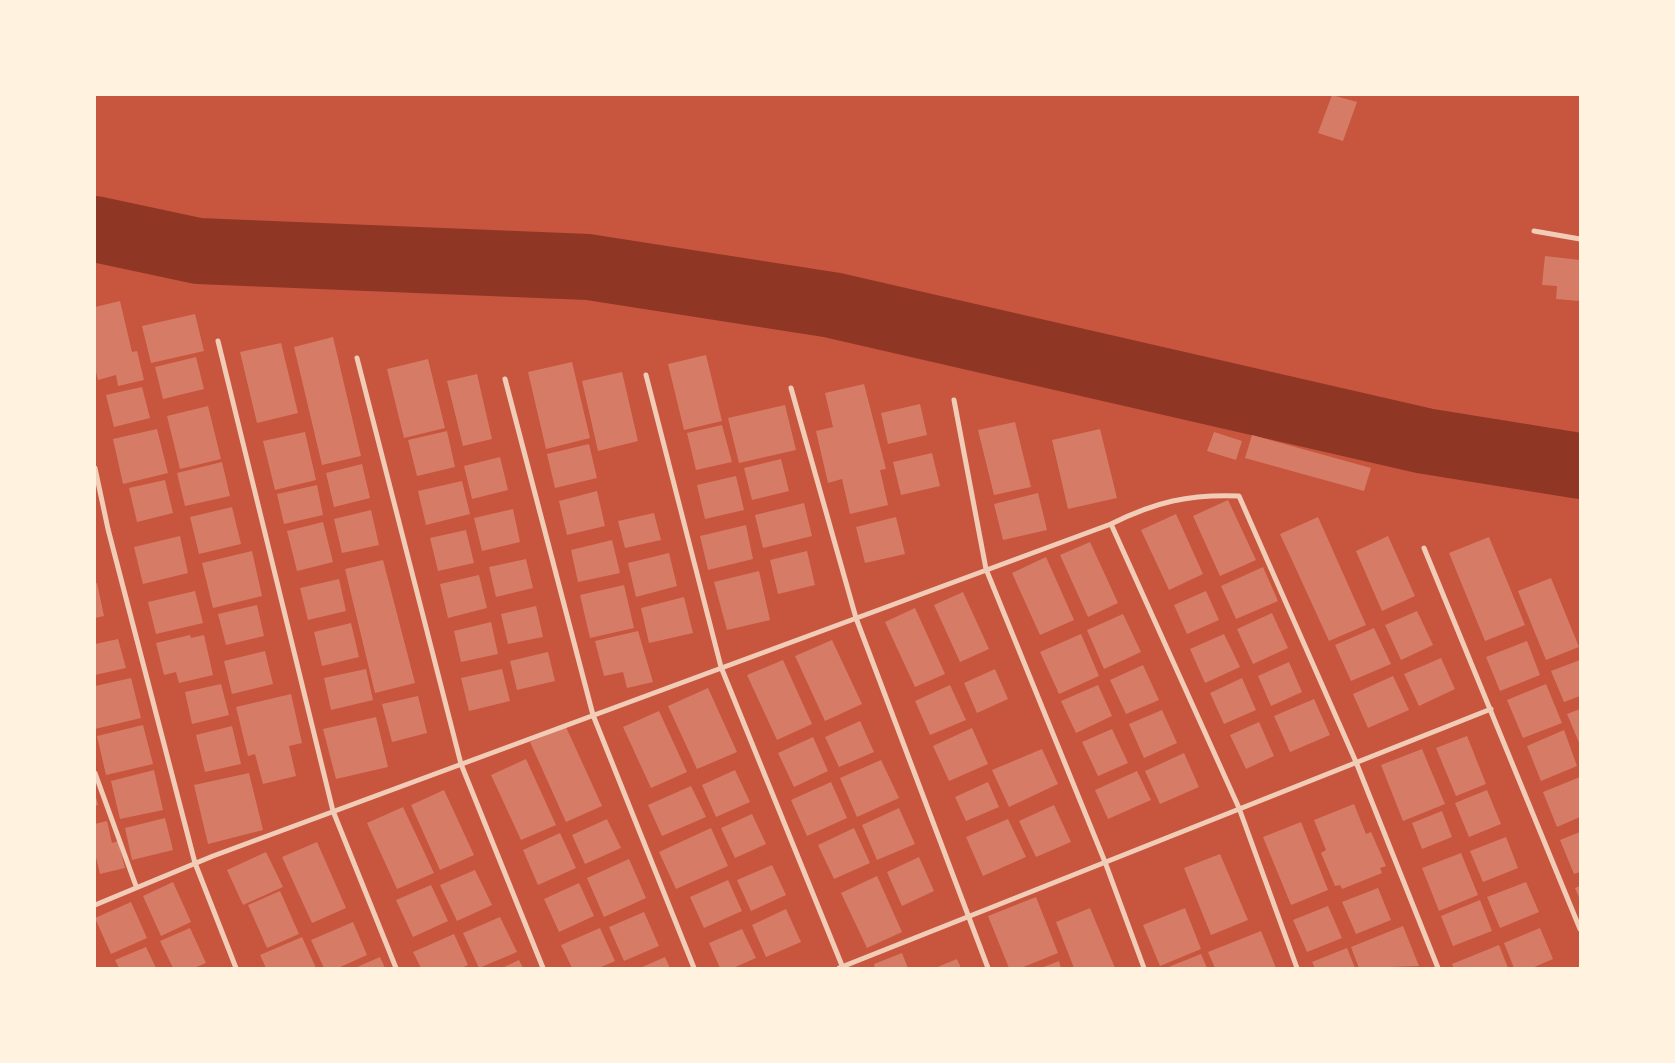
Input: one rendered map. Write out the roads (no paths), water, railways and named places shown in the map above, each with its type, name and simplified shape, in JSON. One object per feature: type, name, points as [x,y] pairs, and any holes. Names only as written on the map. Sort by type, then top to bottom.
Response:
[{"type":"street","points":[[1534,231],[1580,239]]},
{"type":"street","points":[[218,341],[332,812],[396,968]]},
{"type":"street","points":[[357,358],[461,764],[543,968]]},
{"type":"street","points":[[646,375],[721,668],[841,968],[1490,709]]},
{"type":"street","points":[[505,379],[593,715],[694,968]]},
{"type":"street","points":[[791,388],[856,618],[988,968]]},
{"type":"street","points":[[954,400],[986,570],[1105,862],[1144,968]]},
{"type":"street","points":[[95,468],[108,529],[194,864],[236,968]]},
{"type":"street","points":[[95,904],[136,886],[332,812],[1111,524],[1144,508],[1179,498],[1239,496],[1356,762],[1438,968]]},
{"type":"street","points":[[1111,524],[1239,808],[1297,968]]},
{"type":"street","points":[[1424,548],[1580,929]]},
{"type":"street","points":[[95,773],[136,886]]},
{"type":"waterway","points":[[95,229],[198,251],[588,267],[832,305],[1425,441],[1580,466]]}]
